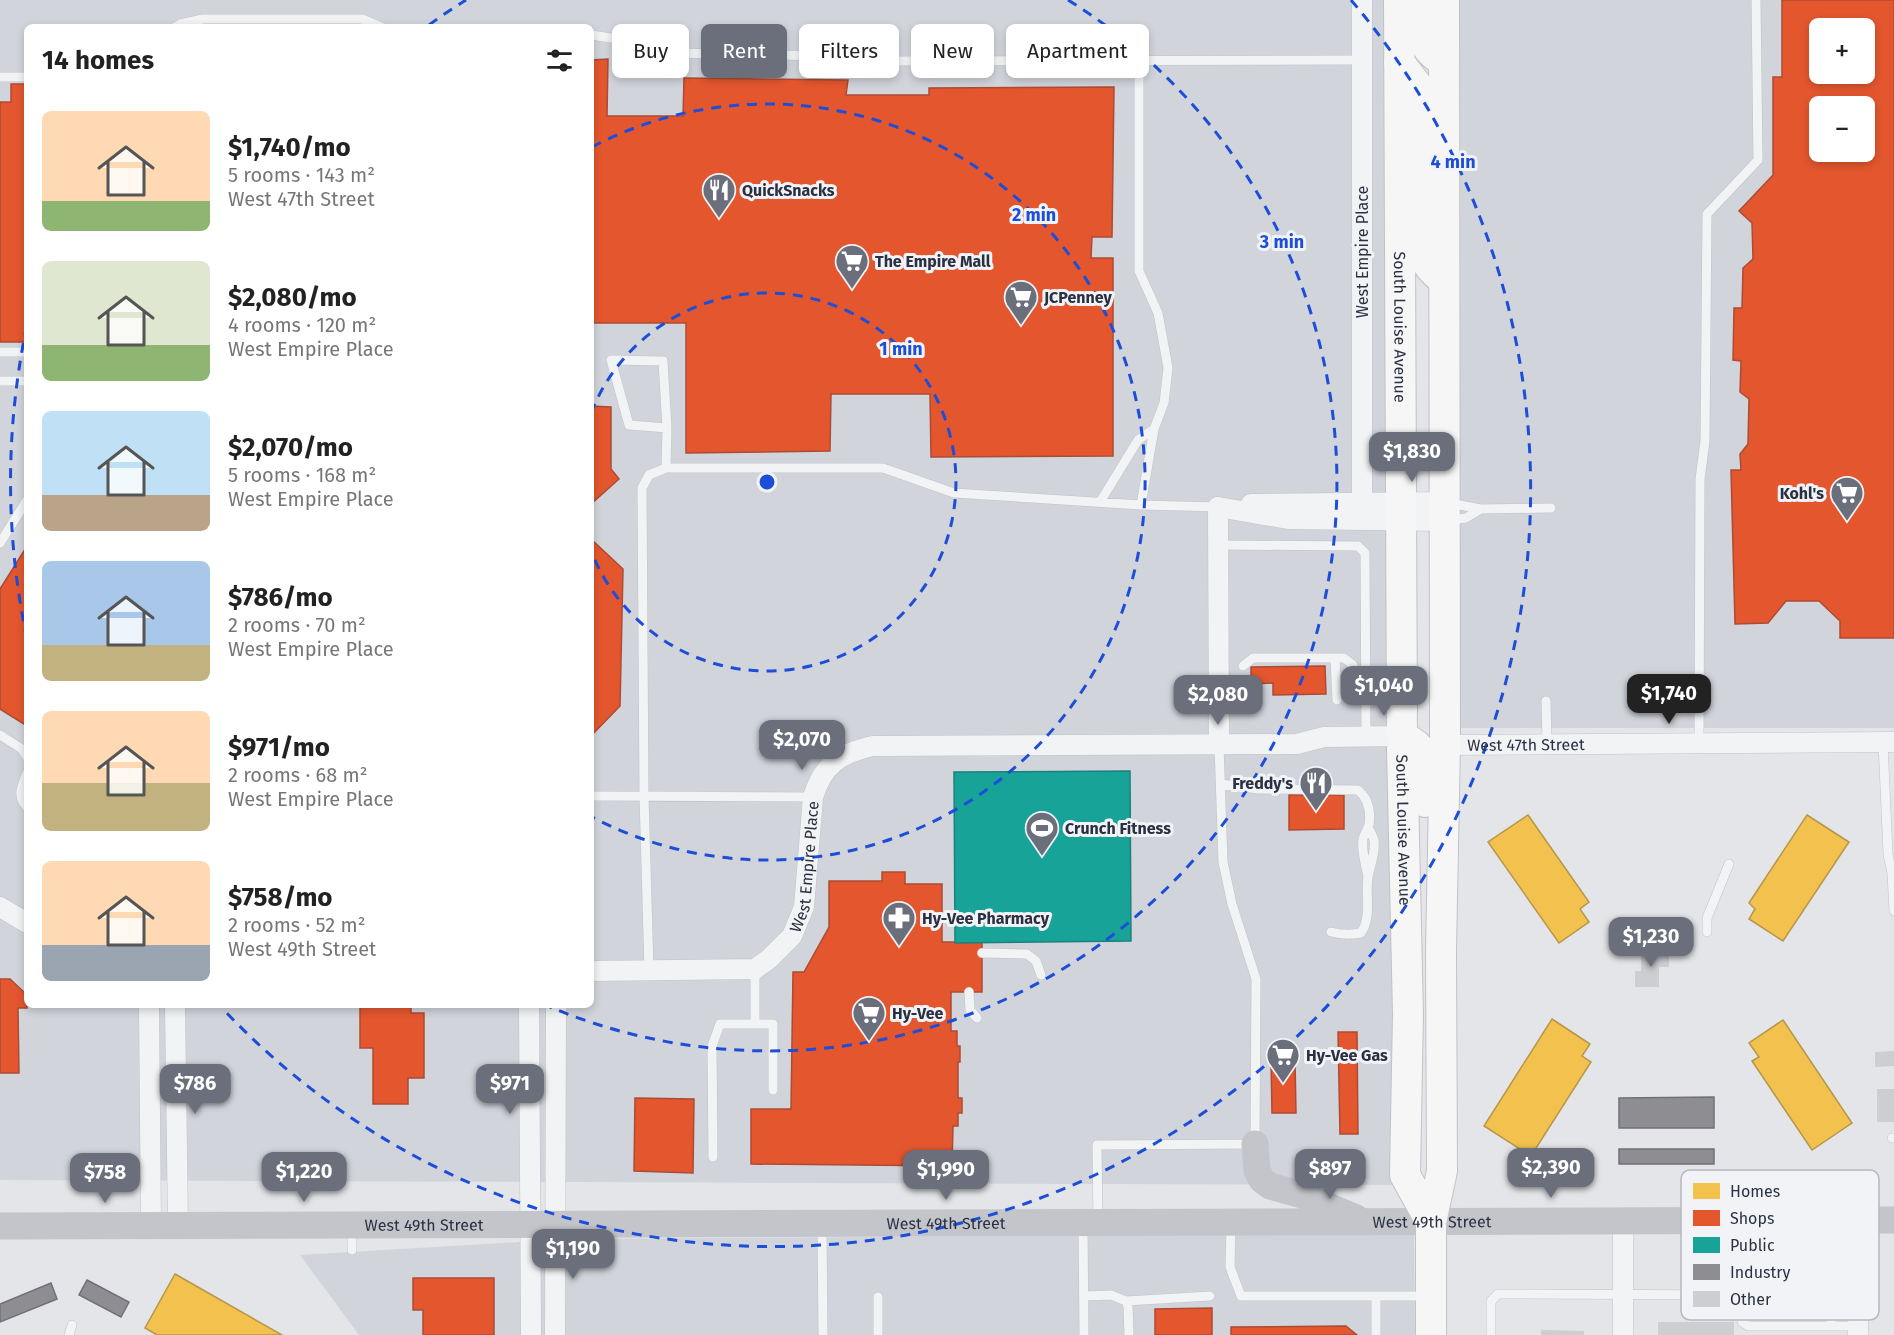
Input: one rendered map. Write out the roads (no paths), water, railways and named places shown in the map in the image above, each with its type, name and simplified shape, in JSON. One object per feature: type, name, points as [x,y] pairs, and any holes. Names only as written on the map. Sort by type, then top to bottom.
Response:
[{"type":"main road","name":"South Louise Avenue","points":[[1399,0],[1401,743],[1408,1014],[1405,1175],[1431,1222]]},
{"type":"main road","points":[[1422,0],[1425,46],[1432,55],[1444,61]]},
{"type":"main road","name":"South Louise Avenue","points":[[1431,1335],[1431,1222],[1442,1171],[1442,901],[1445,745],[1444,0]]},
{"type":"main road","points":[[1399,62],[1422,92],[1422,246],[1427,265],[1432,272],[1444,280]]},
{"type":"main road","points":[[1401,743],[1417,746],[1424,764],[1424,874],[1430,890],[1442,901]]},
{"type":"main road","points":[[1255,1144],[1257,1171],[1262,1180],[1270,1186],[1302,1195],[1365,1222]]},
{"type":"main road","name":"West 49th Street","points":[[0,1226],[178,1226],[352,1238],[542,1225],[1681,1221]]},
{"type":"street","name":"West Empire Place","points":[[1362,0],[1362,503]]},
{"type":"street","points":[[1218,507],[1259,503],[1362,503],[1401,512]]},
{"type":"street","points":[[1218,507],[1287,519],[1444,511]]},
{"type":"street","points":[[1218,507],[1219,745]]},
{"type":"street","name":"West Empire Place","points":[[1297,744],[1324,736],[1366,735],[1401,743]]},
{"type":"street","name":"West 47th Street","points":[[1445,745],[1888,742]]},
{"type":"street","name":"West Empire Place","points":[[755,969],[792,936],[804,907],[813,797],[823,772],[846,754],[873,746],[1297,744],[1318,748],[1401,743]]},
{"type":"street","points":[[0,907],[24,921]]},
{"type":"street","points":[[594,971],[755,969]]},
{"type":"street","points":[[149,1008],[151,1226]]},
{"type":"street","points":[[175,1008],[178,1226]]},
{"type":"street","points":[[529,1008],[542,1225],[555,1335]]},
{"type":"street","points":[[531,1335],[542,1225],[556,1008]]},
{"type":"street","points":[[1623,1221],[1623,1335]]},
{"type":"lane","points":[[1700,744],[1700,479],[1705,441],[1707,214],[1758,160],[1756,0]]},
{"type":"lane","points":[[180,24],[203,19],[362,19],[374,24]]},
{"type":"lane","points":[[594,35],[631,41],[669,53],[832,56],[887,61],[1006,61]]},
{"type":"lane","points":[[1149,60],[1362,60]]},
{"type":"lane","points":[[0,76],[24,77]]},
{"type":"lane","points":[[1139,78],[1139,271],[1158,314],[1168,368],[1164,403],[1154,429],[1141,505]]},
{"type":"lane","points":[[0,352],[24,352]]},
{"type":"lane","points":[[666,468],[667,428],[663,361],[611,360],[629,425],[667,428]]},
{"type":"lane","points":[[0,381],[24,381]]},
{"type":"lane","points":[[1100,502],[1138,440],[1154,429]]},
{"type":"lane","points":[[649,970],[644,796],[642,488],[649,474],[666,468],[883,468],[954,493],[1141,505],[1218,507]]},
{"type":"lane","points":[[0,543],[24,505]]},
{"type":"lane","points":[[1444,511],[1551,508]]},
{"type":"lane","points":[[1444,511],[1466,518],[1481,509]]},
{"type":"lane","points":[[1218,545],[1358,546],[1365,553],[1366,735]]},
{"type":"lane","points":[[1243,666],[1252,658],[1344,658],[1353,664],[1352,700]]},
{"type":"lane","points":[[1335,658],[1337,700]]},
{"type":"lane","points":[[1219,700],[1242,700]]},
{"type":"lane","points":[[1546,701],[1547,744]]},
{"type":"lane","points":[[0,735],[24,752]]},
{"type":"lane","points":[[1888,742],[1888,854],[1892,873],[1894,911]]},
{"type":"lane","points":[[1084,1335],[1084,1296],[1097,1145],[1255,1144],[1256,979],[1232,904],[1223,862],[1219,745]]},
{"type":"lane","points":[[24,781],[20,792],[24,804]]},
{"type":"lane","points":[[1221,784],[1258,789],[1351,788],[1358,790],[1366,797],[1369,811],[1368,827],[1363,839],[1368,877],[1367,917],[1361,933],[1343,935],[1331,932]]},
{"type":"lane","points":[[594,796],[813,797]]},
{"type":"lane","points":[[1707,932],[1707,918],[1729,864]]},
{"type":"lane","points":[[982,953],[1027,954],[1036,961],[1041,975]]},
{"type":"lane","points":[[755,969],[755,1023]]},
{"type":"lane","points":[[969,992],[970,1010],[978,1018]]},
{"type":"lane","points":[[713,1157],[712,1046],[720,1024],[773,1024],[773,1090]]},
{"type":"lane","points":[[1230,1223],[1230,1267],[1241,1296],[1431,1296]]},
{"type":"lane","points":[[822,1224],[823,1335]]},
{"type":"lane","points":[[1491,1335],[1491,1301],[1497,1294],[1681,1295]]},
{"type":"lane","points":[[1084,1296],[1111,1295],[1126,1301],[1210,1296]]},
{"type":"lane","points":[[1376,1296],[1376,1335]]},
{"type":"lane","points":[[878,1297],[878,1335]]},
{"type":"lane","points":[[1126,1301],[1128,1335]]},
{"type":"lane","points":[[1742,1320],[1748,1326],[1831,1326],[1858,1330]]},
{"type":"lane","points":[[1831,1320],[1831,1326]]},
{"type":"lane","points":[[69,1335],[72,1325]]},
{"type":"place","name":"QuickSnacks","points":[[719,219]]},
{"type":"place","name":"The Empire Mall","points":[[852,290]]},
{"type":"place","name":"JCPenney","points":[[1021,326]]},
{"type":"place","name":"Kohl's","points":[[1847,522]]},
{"type":"place","name":"Freddy's","points":[[1316,812]]},
{"type":"place","name":"Crunch Fitness","points":[[1042,857]]},
{"type":"place","name":"Hy-Vee Pharmacy","points":[[899,947]]},
{"type":"place","name":"Hy-Vee","points":[[869,1042]]},
{"type":"place","name":"Hy-Vee Gas","points":[[1283,1084]]}]
